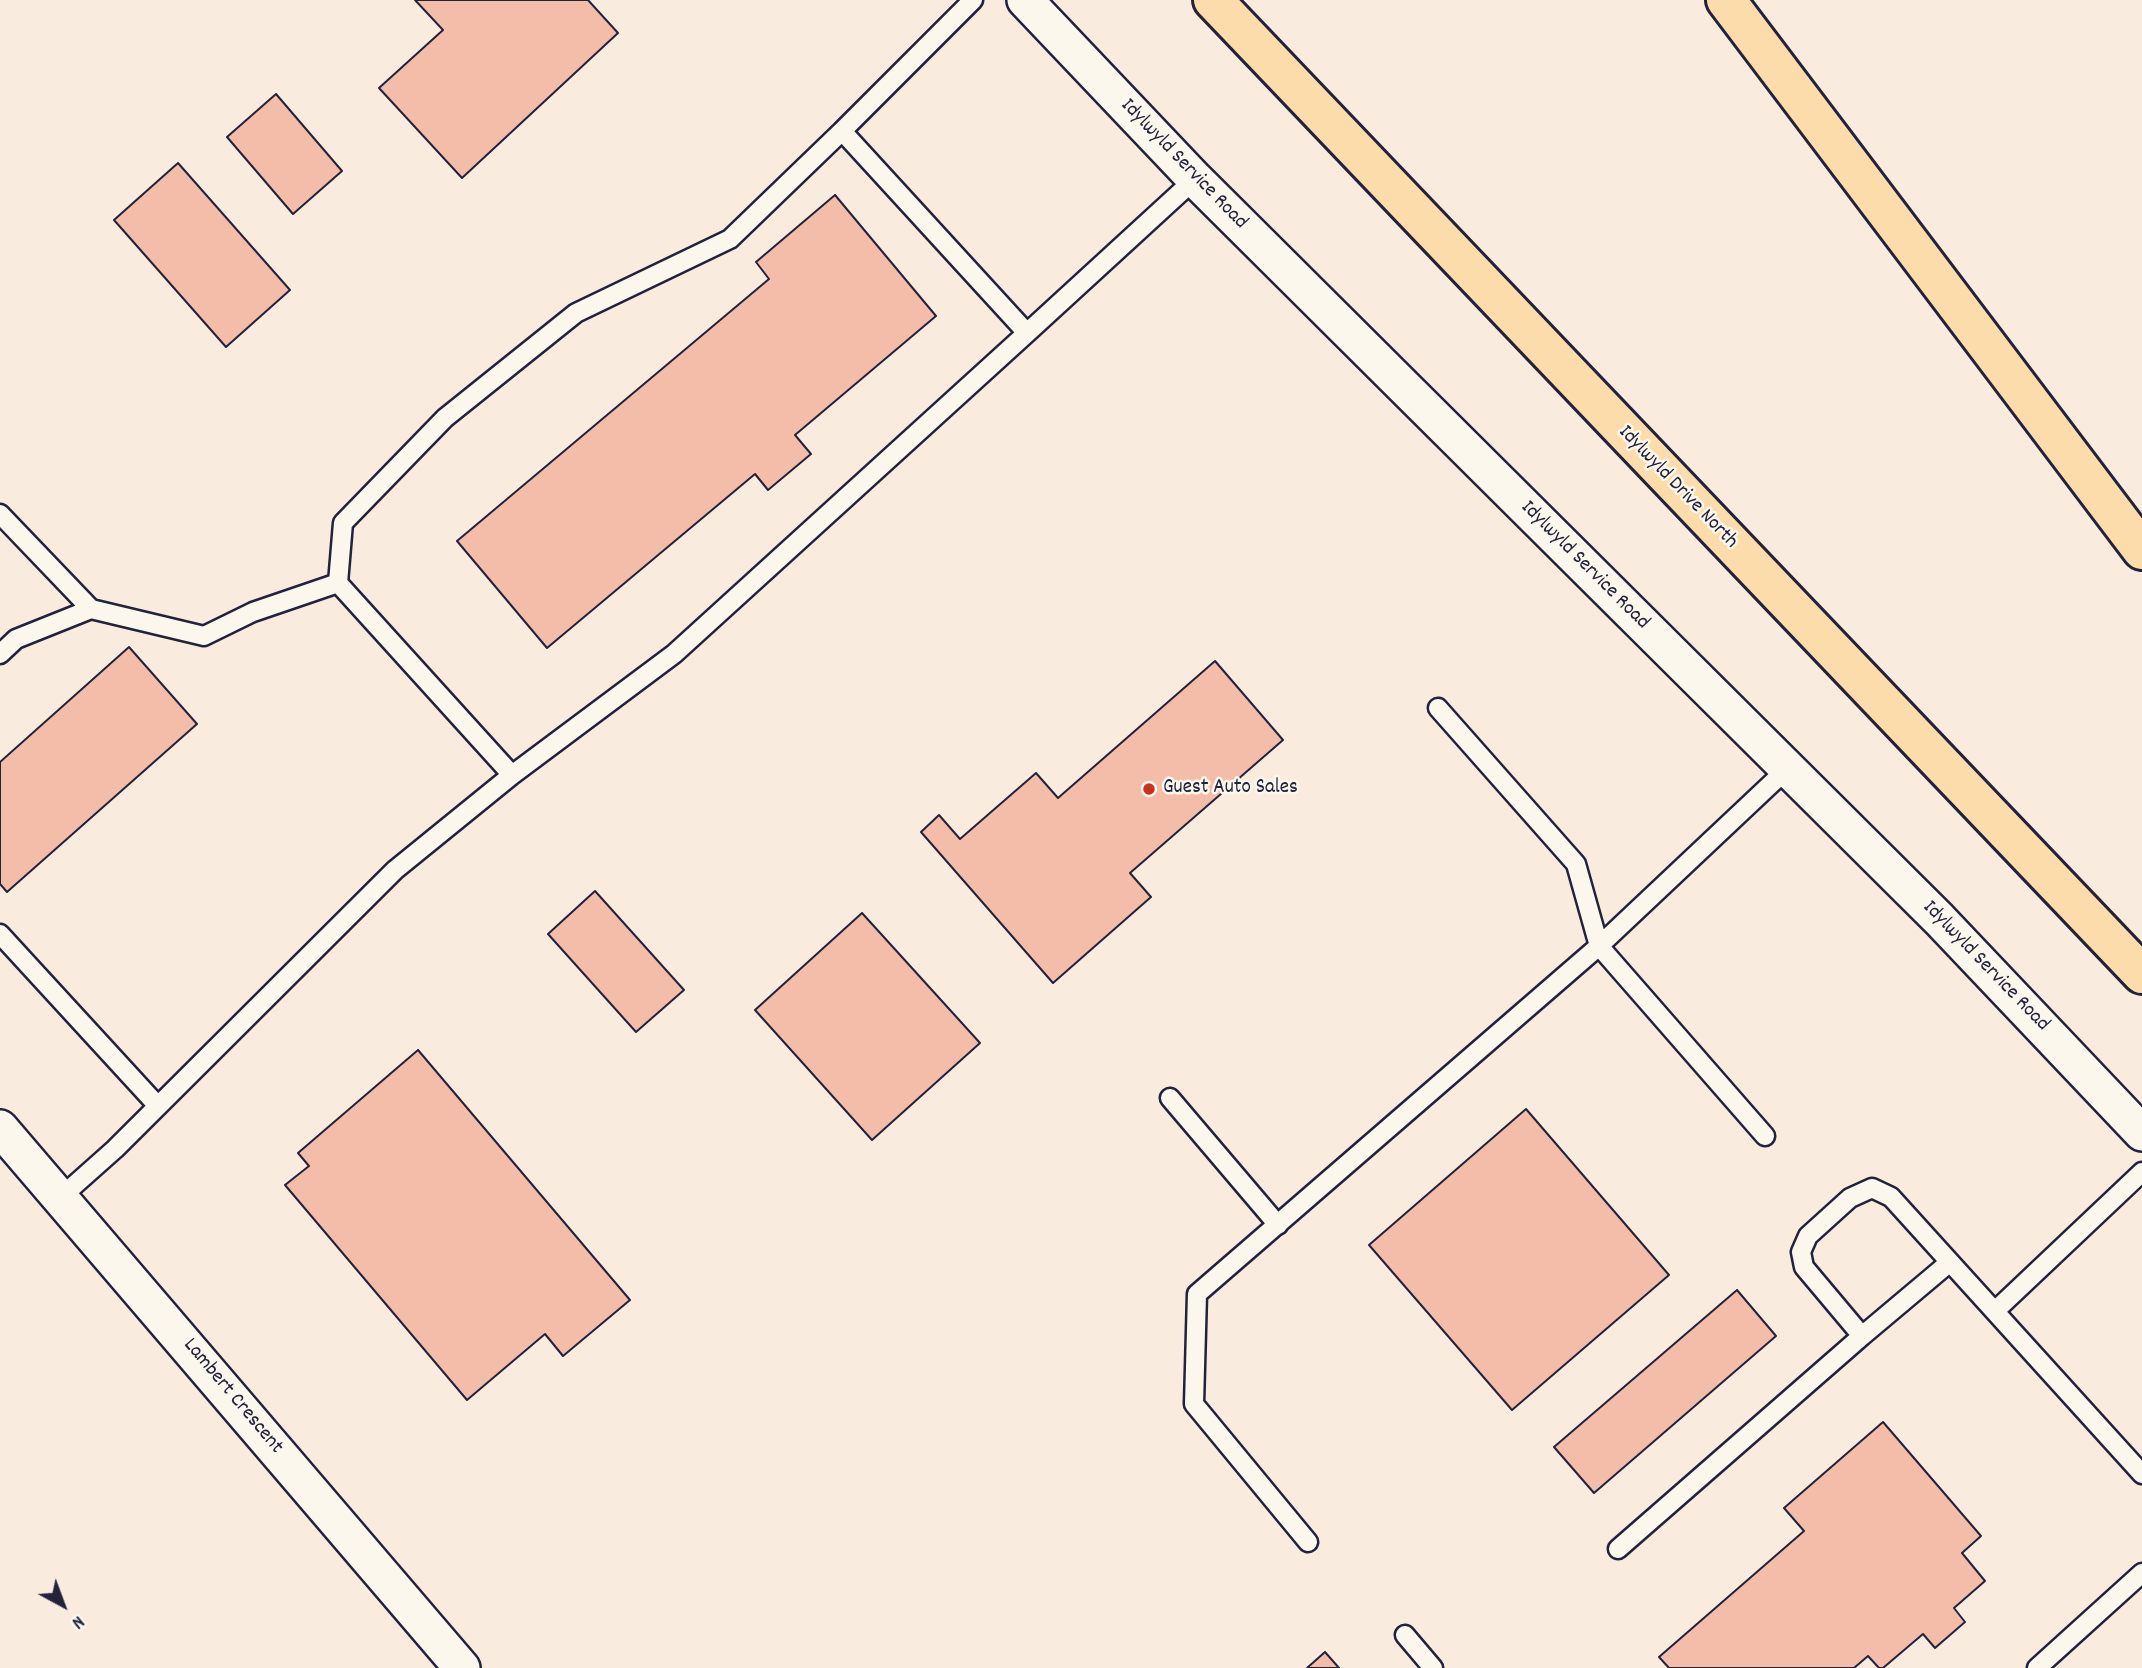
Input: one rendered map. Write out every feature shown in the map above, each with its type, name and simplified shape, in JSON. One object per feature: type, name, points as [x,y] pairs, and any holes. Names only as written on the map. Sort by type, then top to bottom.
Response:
[{"type":"highway","name":"Idylwyld Drive North","points":[[1213,0],[2142,974]]},
{"type":"highway","points":[[1726,0],[2142,550]]},
{"type":"street","name":"Idylwyld Service Road","points":[[1025,0],[1195,178],[1939,919],[2142,1133]]},
{"type":"street","name":"Lambert Crescent","points":[[0,1128],[463,1668]]},
{"type":"lane","points":[[512,775],[338,583],[343,523],[445,418],[576,313],[730,239],[973,0]]},
{"type":"lane","points":[[842,131],[1027,333]]},
{"type":"lane","points":[[61,1196],[115,1149],[395,870],[512,775],[674,654],[1195,178]]},
{"type":"lane","points":[[0,514],[90,609],[204,636],[253,612],[338,583]]},
{"type":"lane","points":[[0,654],[16,639],[90,609]]},
{"type":"lane","points":[[1438,708],[1576,864],[1598,946],[1765,1136]]},
{"type":"lane","points":[[1308,1542],[1194,1404],[1197,1294],[1598,946],[1788,768]]},
{"type":"lane","points":[[0,934],[157,1105]]},
{"type":"lane","points":[[1170,1098],[1278,1225]]},
{"type":"lane","points":[[1995,1311],[2142,1171]]},
{"type":"lane","points":[[1863,1336],[1804,1267],[1801,1252],[1808,1236],[1850,1198],[1872,1188],[1891,1197],[2142,1474]]},
{"type":"lane","points":[[1618,1549],[1950,1262]]},
{"type":"lane","points":[[2037,1668],[2142,1573]]},
{"type":"lane","points":[[1405,1635],[1433,1668]]},
{"type":"building","points":[[415,0],[588,0],[618,33],[462,178],[379,88],[443,30]]},
{"type":"building","points":[[276,94],[342,171],[293,214],[227,137]]},
{"type":"building","points":[[178,163],[290,290],[226,347],[114,220]]},
{"type":"building","points":[[835,195],[936,316],[795,435],[811,454],[768,490],[755,474],[547,648],[457,541],[769,279],[756,262]]},
{"type":"building","points":[[129,647],[197,724],[7,892],[0,884],[0,762]]},
{"type":"building","points":[[1215,661],[1283,740],[1130,873],[1151,897],[1053,983],[921,832],[939,815],[960,839],[1036,773],[1058,798]]},
{"type":"building","points":[[595,891],[684,990],[636,1032],[548,934]]},
{"type":"building","points":[[862,913],[980,1043],[872,1140],[755,1010]]},
{"type":"building","points":[[418,1050],[630,1300],[563,1356],[545,1334],[467,1400],[285,1185],[309,1166],[298,1153]]},
{"type":"building","points":[[1526,1109],[1669,1275],[1512,1410],[1369,1245]]},
{"type":"building","points":[[1737,1290],[1776,1336],[1594,1493],[1554,1447]]},
{"type":"building","points":[[1883,1422],[1981,1536],[1962,1553],[1985,1581],[1954,1608],[1965,1622],[1935,1648],[1923,1634],[1883,1668],[1879,1668],[1868,1656],[1854,1668],[1669,1668],[1659,1657],[1804,1531],[1784,1508]]},
{"type":"building","points":[[1325,1652],[1339,1668],[1307,1668]]},
{"type":"place","name":"Guest Auto Sales","points":[[1149,789]]}]
